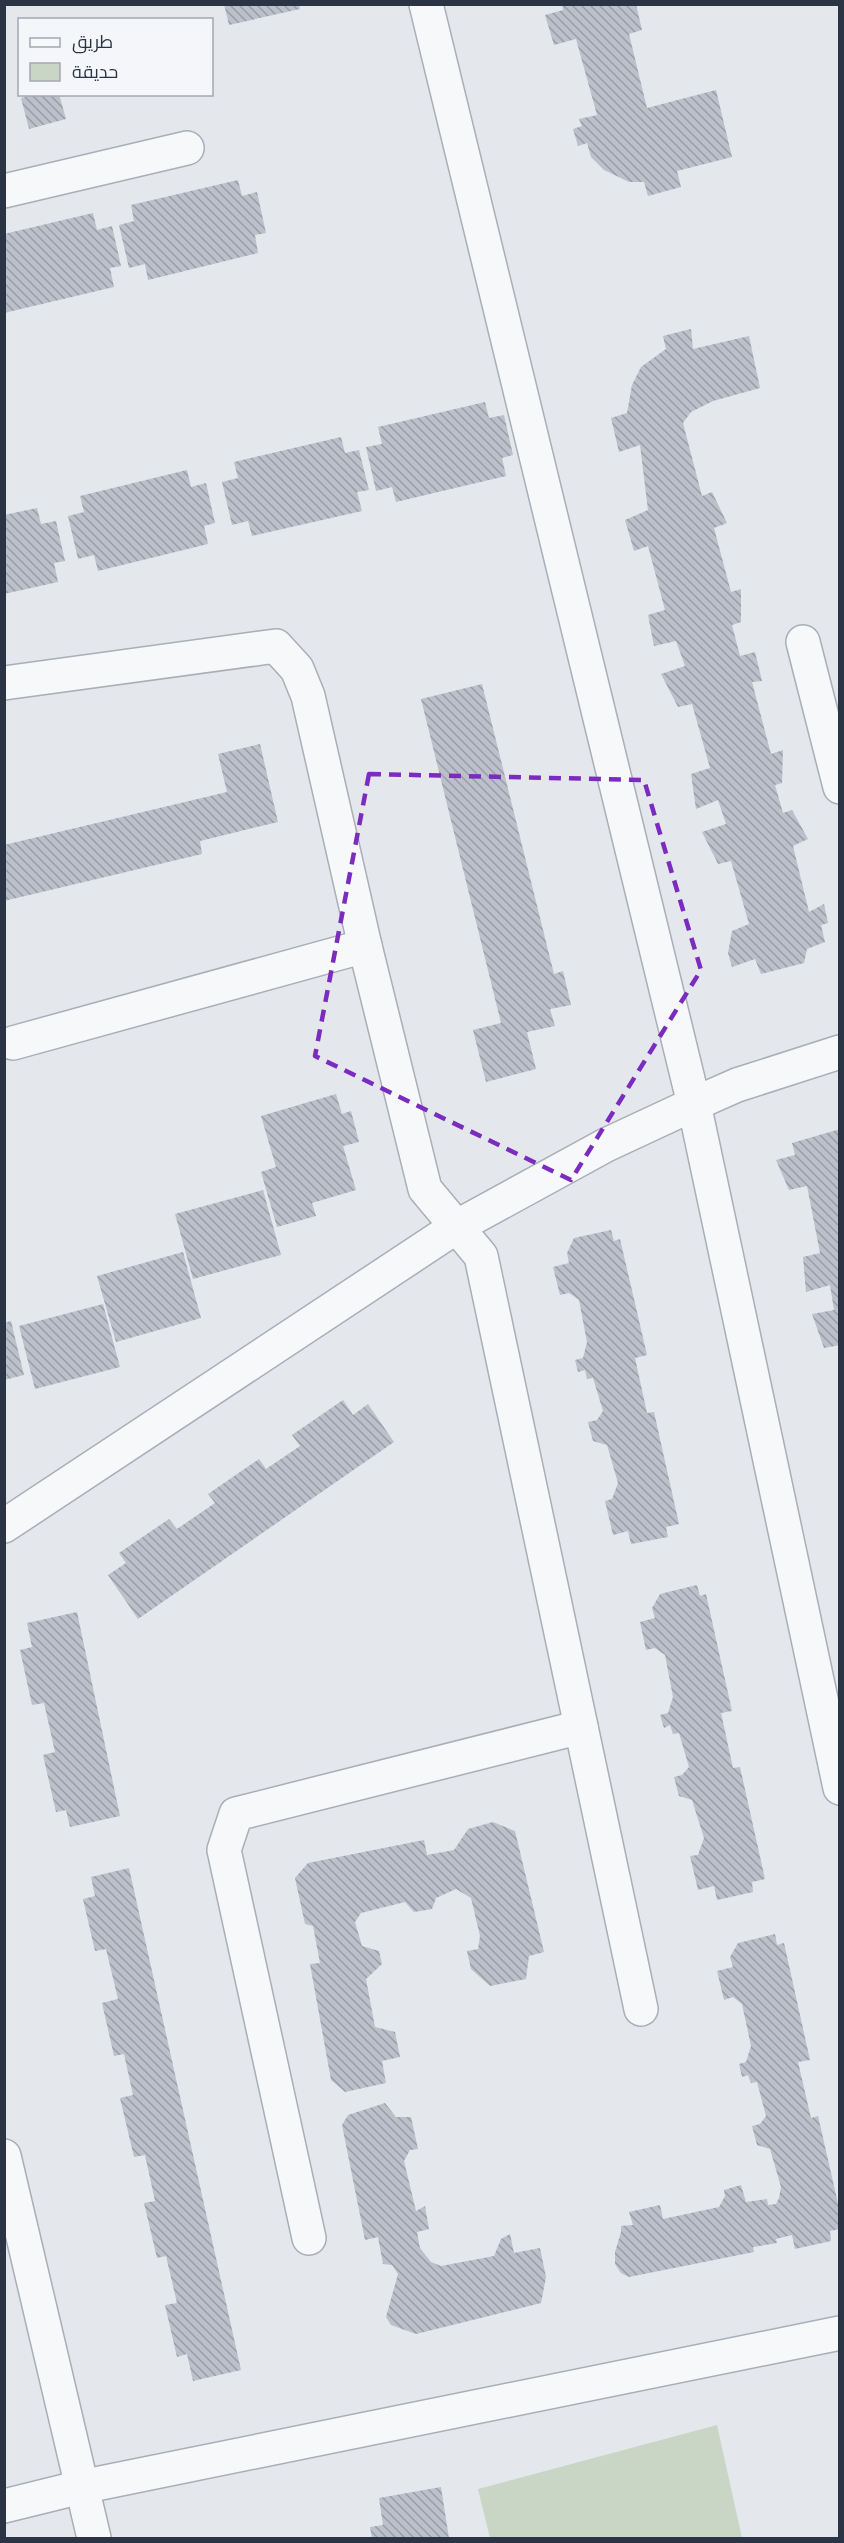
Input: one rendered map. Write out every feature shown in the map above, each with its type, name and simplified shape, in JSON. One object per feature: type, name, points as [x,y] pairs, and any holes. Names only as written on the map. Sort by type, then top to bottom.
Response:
[{"type":"street","points":[[426,4],[694,1104],[840,1788]]},
{"type":"street","points":[[4,191],[188,148]]},
{"type":"street","points":[[803,642],[840,787]]},
{"type":"street","points":[[4,683],[276,646],[297,669],[308,696],[424,1189],[481,1256],[641,2009]]},
{"type":"street","points":[[13,1043],[365,946]]},
{"type":"street","points":[[4,1526],[456,1227],[606,1145],[694,1104],[737,1085],[840,1052]]},
{"type":"street","points":[[309,2238],[224,1850],[236,1814],[581,1727]]},
{"type":"street","points":[[4,2156],[94,2538]]},
{"type":"street","points":[[4,2506],[81,2487],[840,2333]]},
{"type":"highlighted area","points":[[369,774],[644,780],[701,970],[571,1180],[315,1056]]},
{"type":"green space","points":[[717,2425],[742,2538],[490,2538],[478,2489]]},
{"type":"building","points":[[224,4],[299,4],[300,9],[229,25]]},
{"type":"building","points":[[562,4],[636,4],[642,30],[629,34],[647,108],[716,90],[732,157],[677,171],[681,187],[648,196],[644,182],[629,182],[604,170],[591,157],[587,143],[578,146],[573,129],[582,126],[579,119],[597,115],[576,39],[554,45],[545,15],[563,10]]},
{"type":"building","points":[[60,96],[66,119],[29,129],[21,98]]},
{"type":"building","points":[[238,180],[242,196],[257,192],[266,233],[255,235],[258,253],[148,280],[145,264],[129,268],[119,225],[134,221],[131,205]]},
{"type":"building","points":[[93,213],[97,230],[112,226],[121,266],[110,268],[114,287],[4,313],[4,234]]},
{"type":"building","points":[[691,329],[693,349],[749,336],[760,388],[713,401],[691,412],[683,423],[702,496],[712,492],[727,523],[714,528],[731,592],[741,589],[741,622],[732,625],[740,656],[755,652],[762,681],[752,682],[771,754],[783,750],[782,783],[775,785],[783,813],[792,810],[808,839],[793,846],[809,912],[824,904],[828,923],[821,925],[825,942],[807,949],[804,963],[761,974],[755,959],[732,967],[728,953],[732,931],[749,924],[731,861],[718,864],[702,832],[726,824],[718,800],[696,809],[691,774],[710,768],[692,704],[678,707],[661,674],[685,666],[676,641],[654,646],[648,615],[665,610],[648,546],[634,551],[625,520],[648,510],[640,445],[619,452],[611,418],[627,413],[632,385],[641,367],[666,349],[663,336]]},
{"type":"building","points":[[485,402],[489,418],[504,415],[513,455],[502,458],[506,476],[396,502],[392,487],[376,491],[366,447],[382,444],[378,427]]},
{"type":"building","points":[[341,437],[345,453],[359,450],[369,490],[357,492],[362,511],[252,536],[248,521],[232,525],[222,482],[238,478],[234,462]]},
{"type":"building","points":[[187,470],[191,487],[206,483],[215,523],[204,526],[208,544],[98,571],[94,555],[78,559],[68,516],[84,512],[80,496]]},
{"type":"building","points":[[37,508],[41,524],[56,521],[65,561],[54,563],[58,582],[4,594],[4,515]]},
{"type":"building","points":[[482,684],[554,974],[563,971],[571,1005],[550,1009],[555,1026],[527,1032],[536,1069],[486,1082],[473,1030],[501,1023],[421,699]]},
{"type":"building","points":[[260,744],[278,822],[200,841],[202,854],[4,901],[4,845],[227,792],[218,754]]},
{"type":"building","points":[[336,1094],[342,1114],[351,1111],[359,1142],[343,1146],[356,1190],[312,1203],[316,1216],[277,1227],[261,1172],[276,1167],[261,1116]]},
{"type":"building","points":[[840,1129],[840,1345],[824,1348],[812,1314],[834,1310],[830,1285],[806,1292],[803,1257],[820,1253],[807,1186],[789,1190],[776,1160],[795,1155],[792,1143]]},
{"type":"building","points":[[263,1190],[281,1255],[193,1279],[175,1214]]},
{"type":"building","points":[[611,1230],[614,1241],[620,1239],[647,1355],[635,1358],[647,1413],[654,1412],[679,1524],[666,1527],[668,1537],[631,1544],[628,1531],[613,1535],[605,1501],[612,1499],[618,1483],[607,1445],[593,1441],[588,1422],[597,1420],[603,1411],[593,1378],[587,1379],[585,1370],[578,1372],[575,1360],[583,1358],[587,1342],[579,1300],[569,1293],[560,1295],[553,1267],[569,1263],[567,1253],[574,1238]]},
{"type":"building","points":[[183,1252],[201,1318],[116,1342],[97,1276]]},
{"type":"building","points":[[103,1304],[120,1367],[35,1389],[19,1326]]},
{"type":"building","points":[[11,1321],[24,1375],[4,1380],[4,1323]]},
{"type":"building","points":[[343,1400],[353,1415],[368,1404],[394,1442],[138,1619],[108,1575],[126,1563],[119,1553],[169,1519],[177,1529],[215,1503],[208,1494],[259,1459],[266,1469],[300,1446],[292,1435]]},
{"type":"building","points":[[697,1585],[700,1596],[706,1594],[732,1711],[721,1713],[733,1768],[740,1767],[765,1879],[752,1882],[753,1892],[717,1900],[714,1886],[698,1890],[690,1856],[698,1855],[704,1838],[692,1800],[679,1796],[674,1777],[682,1775],[689,1767],[679,1733],[673,1734],[670,1725],[664,1728],[660,1715],[668,1713],[673,1697],[665,1655],[655,1648],[646,1650],[640,1622],[655,1618],[652,1608],[660,1594]]},
{"type":"building","points":[[77,1612],[120,1816],[70,1827],[66,1810],[56,1812],[43,1755],[55,1752],[44,1703],[32,1705],[20,1650],[32,1647],[27,1623]]},
{"type":"building","points":[[493,1822],[515,1831],[544,1952],[529,1956],[526,1979],[490,1986],[471,1969],[467,1951],[478,1949],[480,1936],[471,1898],[456,1889],[436,1898],[432,1909],[414,1912],[405,1902],[361,1913],[355,1922],[362,1946],[379,1951],[382,1964],[366,1979],[375,2027],[395,2032],[400,2057],[382,2061],[386,2083],[345,2092],[331,2080],[310,1964],[320,1963],[313,1926],[305,1924],[295,1878],[308,1863],[424,1840],[427,1855],[454,1850],[468,1829]]},
{"type":"building","points":[[129,1868],[241,2370],[193,2381],[187,2354],[177,2357],[165,2305],[177,2303],[166,2256],[157,2258],[144,2203],[155,2201],[145,2155],[134,2157],[120,2098],[133,2095],[124,2054],[114,2056],[102,2003],[118,1999],[106,1949],[95,1951],[83,1899],[95,1896],[91,1877]]},
{"type":"building","points":[[775,1934],[777,1945],[784,1943],[810,2060],[798,2062],[811,2118],[818,2116],[840,2212],[840,2229],[830,2231],[831,2241],[795,2249],[792,2235],[776,2239],[777,2243],[753,2247],[754,2252],[629,2277],[621,2273],[615,2264],[615,2252],[621,2226],[633,2225],[629,2212],[660,2205],[663,2219],[719,2207],[725,2196],[724,2190],[741,2185],[746,2202],[767,2199],[768,2205],[776,2204],[779,2198],[781,2187],[770,2149],[757,2145],[752,2126],[760,2124],[766,2116],[757,2082],[751,2083],[748,2075],[742,2077],[739,2064],[746,2062],[751,2046],[742,2004],[733,1997],[724,2000],[717,1971],[733,1967],[730,1957],[738,1943]]},
{"type":"building","points":[[385,2103],[396,2117],[411,2117],[418,2149],[410,2150],[404,2161],[416,2211],[425,2206],[429,2229],[417,2232],[420,2248],[431,2262],[441,2266],[494,2256],[501,2239],[510,2234],[514,2253],[540,2248],[546,2277],[541,2303],[416,2334],[391,2325],[386,2317],[398,2274],[392,2265],[383,2264],[378,2237],[365,2240],[342,2125],[348,2115]]},
{"type":"building","points":[[441,2487],[449,2538],[372,2538],[370,2527],[383,2525],[379,2498]]}]
